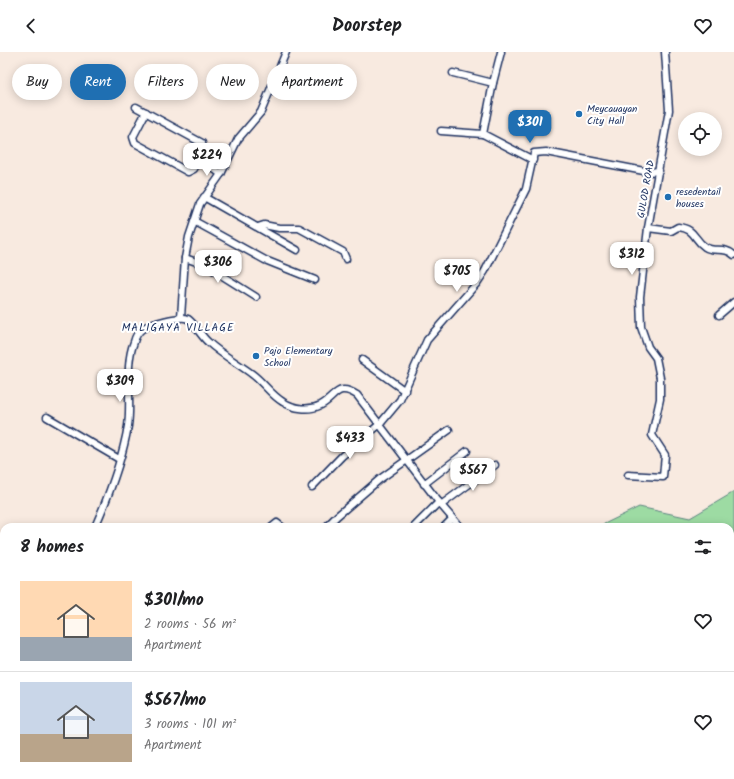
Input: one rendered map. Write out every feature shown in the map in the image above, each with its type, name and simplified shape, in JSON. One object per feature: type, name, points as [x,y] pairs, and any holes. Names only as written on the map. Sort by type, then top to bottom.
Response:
[{"type":"street","points":[[181,317],[185,258],[194,221],[204,197],[221,174],[238,139],[261,112],[286,52]]},
{"type":"street","points":[[483,134],[501,52]]},
{"type":"street","name":"GULOD ROAD","points":[[628,475],[663,477],[664,455],[652,436],[660,399],[660,378],[656,358],[648,346],[641,327],[640,314],[641,279],[648,228],[669,110],[665,52]]},
{"type":"street","points":[[453,73],[493,83]]},
{"type":"street","points":[[136,107],[146,112],[202,143],[203,149],[194,169],[188,172],[135,143],[133,137],[146,112]]},
{"type":"street","points":[[441,131],[483,134],[533,160]]},
{"type":"street","points":[[312,487],[342,456],[380,424],[400,400],[405,392],[427,340],[477,283],[485,271],[526,189],[534,153],[546,152],[649,172],[659,171]]},
{"type":"street","points":[[199,158],[221,174]]},
{"type":"street","points":[[204,197],[258,226],[297,250]]},
{"type":"street","points":[[194,221],[265,260],[315,280]]},
{"type":"street","points":[[258,226],[264,225],[279,228],[299,228],[343,252],[346,259]]},
{"type":"street","points":[[648,228],[671,231],[678,227],[685,228],[693,232],[703,246],[711,250],[727,250],[734,255]]},
{"type":"street","points":[[185,258],[205,265],[256,297]]},
{"type":"street","points":[[719,316],[734,302]]},
{"type":"street","points":[[97,523],[111,491],[128,426],[130,366],[133,342],[140,331],[148,325],[181,317],[188,320],[206,341],[229,359],[252,374],[282,402],[297,408],[306,408],[321,405],[337,390],[343,390],[357,395],[406,461],[456,523]]},
{"type":"street","points":[[362,360],[405,392]]},
{"type":"street","points":[[47,417],[120,459]]},
{"type":"street","points":[[330,523],[357,498],[449,430]]},
{"type":"street","points":[[424,484],[467,451]]},
{"type":"street","points":[[419,523],[440,504],[495,465]]},
{"type":"street","points":[[448,523],[452,519]]},
{"type":"green space","points":[[734,492],[734,523],[606,523],[639,507],[690,518]]},
{"type":"place","name":"Meycauayan City Hall","points":[[579,114]]},
{"type":"place","name":"resedentail houses","points":[[668,197]]},
{"type":"place","name":"Pajo Elementary School","points":[[256,356]]},
{"type":"district","name":"MALIGAYA VILLAGE","points":[[178,327]]}]
